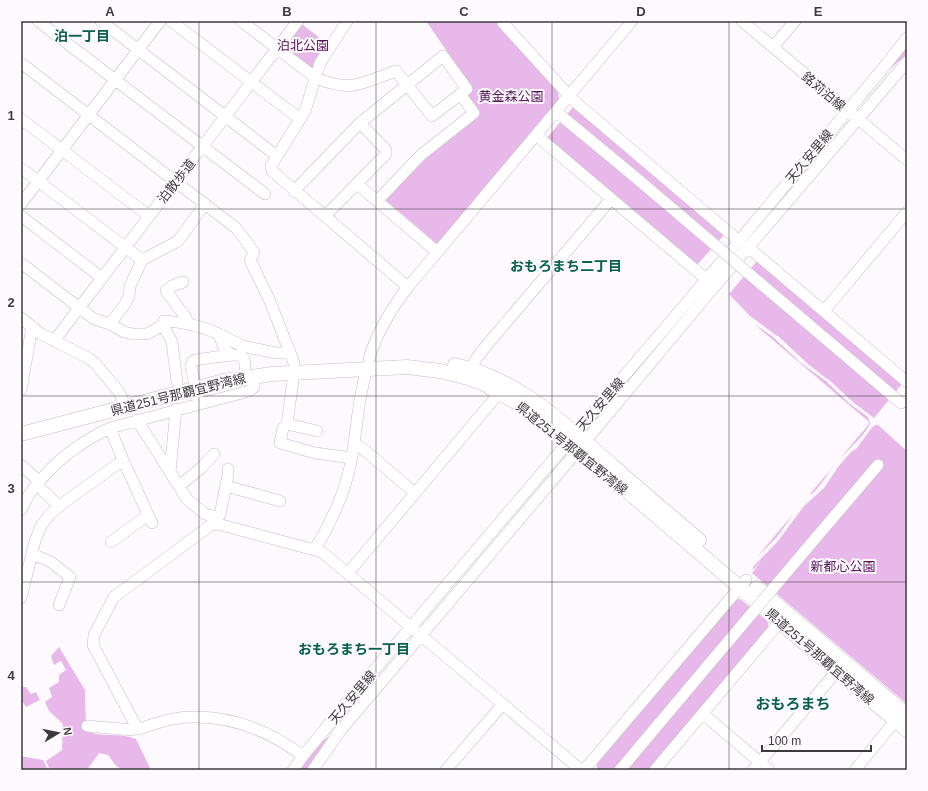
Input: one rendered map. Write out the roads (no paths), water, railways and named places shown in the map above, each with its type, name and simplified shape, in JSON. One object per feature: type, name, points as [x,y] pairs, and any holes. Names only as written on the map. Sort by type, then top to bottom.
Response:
[{"type":"main road","name":"県道251号那覇宜野湾線","points":[[21,424],[177,382],[213,374],[368,364],[407,358],[424,359],[471,369],[507,384],[528,398],[576,442],[902,716],[907,730]]},
{"type":"main road","name":"県道251号那覇宜野湾線","points":[[368,364],[440,371],[468,378],[500,392],[576,442]]},
{"type":"main road","name":"県道251号那覇宜野湾線","points":[[21,434],[192,388],[224,381],[250,372]]},
{"type":"main road","name":"県道251号那覇宜野湾線","points":[[784,617],[837,671],[902,716]]},
{"type":"street","points":[[38,21],[265,194]]},
{"type":"street","points":[[101,21],[277,156]]},
{"type":"street","points":[[21,204],[160,21]]},
{"type":"street","points":[[171,21],[300,119]]},
{"type":"street","points":[[241,21],[316,78],[327,83],[347,87],[363,84],[396,71],[407,84],[432,116],[467,89],[443,56],[407,84],[360,123],[294,191]]},
{"type":"street","name":"泊散歩道","points":[[54,341],[298,21]]},
{"type":"street","points":[[347,21],[320,63],[305,111],[271,166],[272,171],[408,287]]},
{"type":"street","points":[[506,21],[503,23],[569,96],[907,382]]},
{"type":"street","points":[[315,549],[327,530],[341,499],[354,444],[362,387],[373,345],[395,304],[632,21]]},
{"type":"street","name":"銘苅泊線","points":[[742,21],[907,160]]},
{"type":"street","points":[[773,47],[795,21]]},
{"type":"street","name":"天久安里線","points":[[293,770],[411,626],[576,442],[743,244],[847,110],[907,38]]},
{"type":"street","name":"天久安里線","points":[[316,769],[340,731],[422,635],[706,279],[743,244],[858,119],[907,62]]},
{"type":"street","points":[[21,63],[236,228],[254,252],[250,260],[269,299],[289,349],[294,368],[287,424],[283,428],[280,442],[315,453],[351,458]]},
{"type":"street","points":[[377,201],[421,155],[474,113],[460,94]]},
{"type":"street","points":[[559,114],[901,403]]},
{"type":"street","points":[[21,120],[149,216]]},
{"type":"street","points":[[325,216],[386,154],[386,150],[360,123]]},
{"type":"street","points":[[536,135],[706,279]]},
{"type":"street","points":[[21,168],[142,260]]},
{"type":"street","points":[[357,184],[437,252]]},
{"type":"street","points":[[471,369],[476,359],[486,346],[612,199]]},
{"type":"street","points":[[110,324],[129,296],[130,286],[142,260],[178,241],[205,204]]},
{"type":"street","points":[[824,311],[907,212]]},
{"type":"street","points":[[21,216],[102,278]]},
{"type":"street","points":[[21,263],[94,319],[110,324],[124,332],[133,334],[147,334],[163,325],[164,321],[189,324],[208,329],[242,346],[276,353],[287,353],[289,349]]},
{"type":"street","points":[[183,282],[172,286],[166,291],[189,324]]},
{"type":"street","points":[[21,390],[24,322],[54,341],[95,363],[119,392],[122,398]]},
{"type":"street","points":[[163,325],[172,342],[177,382]]},
{"type":"street","points":[[219,334],[224,348],[231,355]]},
{"type":"street","points":[[21,510],[32,490],[38,483],[75,448],[91,437],[110,428],[176,409],[199,400],[251,390],[254,383],[244,359],[240,355],[195,360],[192,362],[191,368],[199,400]]},
{"type":"street","points":[[348,573],[495,400],[500,392]]},
{"type":"street","points":[[170,472],[176,409]]},
{"type":"street","points":[[136,420],[187,499],[205,514],[216,517],[219,516],[222,511],[228,469]]},
{"type":"street","points":[[287,424],[317,431]]},
{"type":"street","points":[[110,428],[150,519],[111,542]]},
{"type":"street","points":[[354,444],[362,448],[415,493]]},
{"type":"street","points":[[179,486],[200,469],[214,454]]},
{"type":"street","points":[[21,598],[41,526],[50,514],[59,506],[123,460]]},
{"type":"street","points":[[21,465],[59,506]]},
{"type":"street","points":[[620,770],[878,465]]},
{"type":"street","points":[[226,486],[280,501]]},
{"type":"street","points":[[137,728],[93,644],[94,635],[114,597],[211,525],[218,524],[322,552],[582,770],[743,583]]},
{"type":"street","points":[[32,554],[51,562],[70,577],[59,606]]},
{"type":"street","points":[[655,770],[784,617]]},
{"type":"street","points":[[757,766],[837,671]]},
{"type":"street","points":[[446,770],[503,704]]},
{"type":"street","points":[[855,770],[902,716]]},
{"type":"street","points":[[87,726],[132,730],[164,721],[183,718],[201,717],[221,719],[255,728],[303,756]]},
{"type":"street","points":[[708,718],[757,766],[769,770]]},
{"type":"district","name":"泊一丁目","points":[[82,36]]},
{"type":"district","name":"おもろまち二丁目","points":[[566,266]]},
{"type":"district","name":"おもろまち一丁目","points":[[354,649]]},
{"type":"district","name":"おもろまち","points":[[793,704]]},
{"type":"park label","name":"泊北公園","points":[[303,45]]},
{"type":"park label","name":"黄金森公園","points":[[511,96]]},
{"type":"park label","name":"新都心公園","points":[[843,566]]}]
